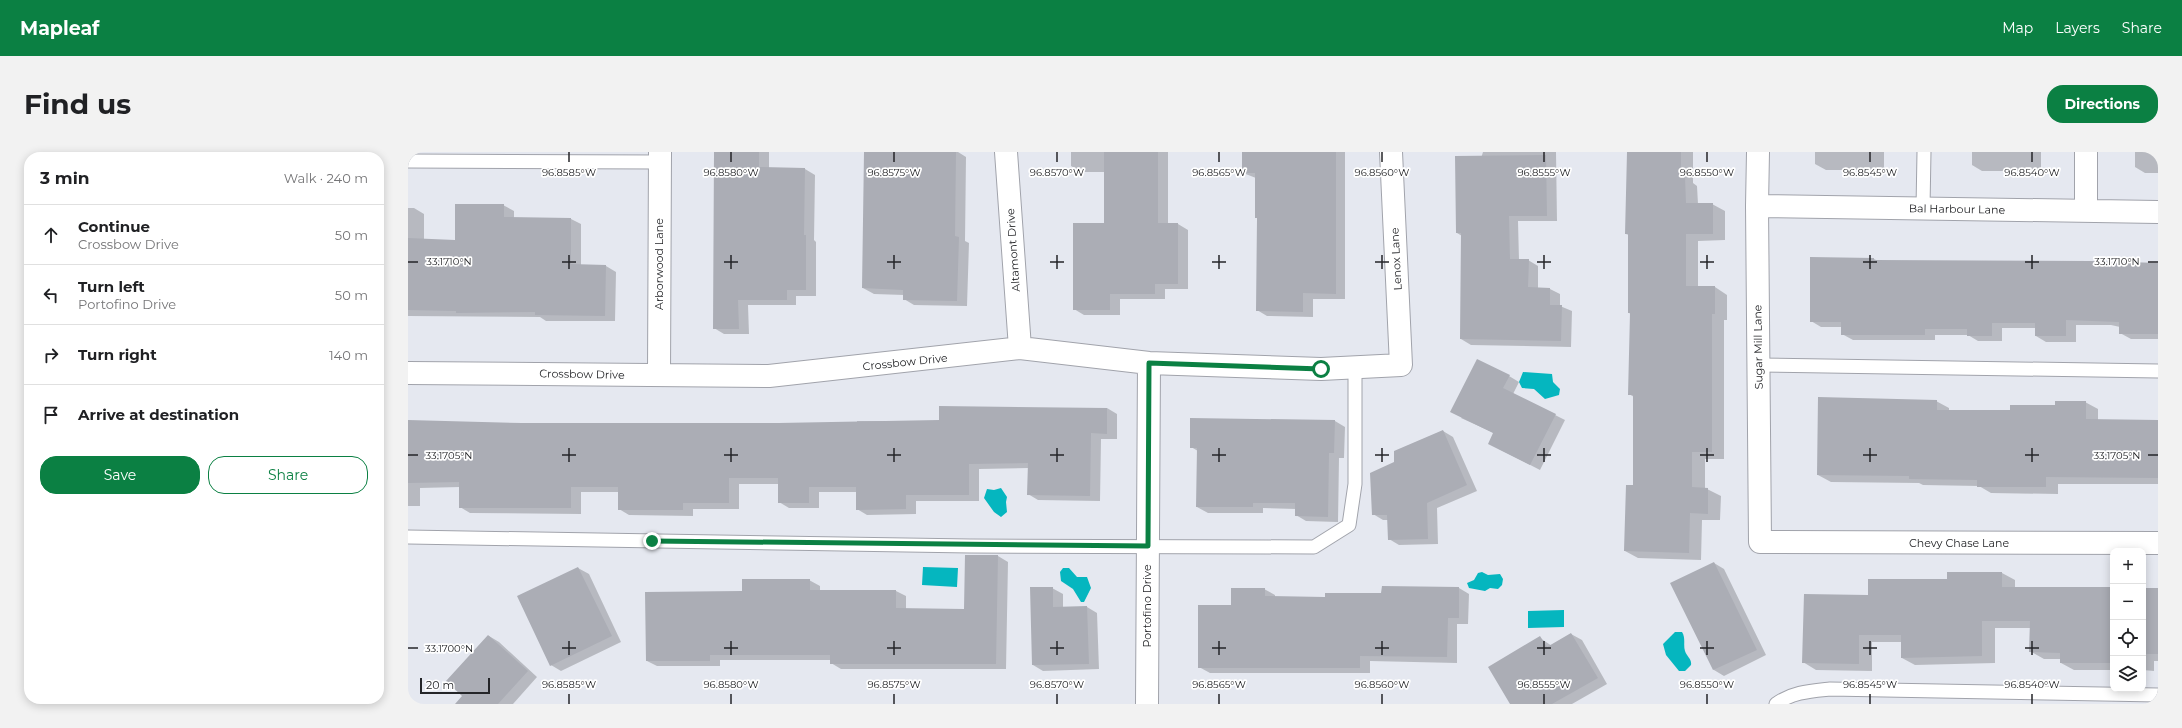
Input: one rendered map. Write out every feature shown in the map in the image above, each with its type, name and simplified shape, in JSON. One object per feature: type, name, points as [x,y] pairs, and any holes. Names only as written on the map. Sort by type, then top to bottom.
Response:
[{"type":"street","name":"Altamont Drive","points":[[1006,152],[1020,348]]},
{"type":"street","name":"Lenox Lane","points":[[1390,152],[1401,365]]},
{"type":"street","name":"Sugar Mill Lane","points":[[1758,152],[1757,206],[1760,542]]},
{"type":"street","points":[[2086,152],[2086,211]]},
{"type":"street","name":"Arborwood Lane","points":[[659,375],[660,157]]},
{"type":"street","name":"Bal Harbour Lane","points":[[1757,206],[2158,212]]},
{"type":"street","name":"Crossbow Drive","points":[[408,373],[769,376],[1020,348],[1149,363],[1321,369],[1401,365]]},
{"type":"street","name":"Portofino Drive","points":[[1146,704],[1149,363]]},
{"type":"street","name":"Chevy Chase Lane","points":[[1760,542],[2158,544]]},
{"type":"lane","points":[[1923,208],[1924,152]]},
{"type":"lane","points":[[408,161],[660,157]]},
{"type":"lane","points":[[1758,365],[2158,371]]},
{"type":"lane","points":[[408,537],[970,546],[1314,548],[1349,525],[1356,484],[1356,368]]},
{"type":"lane","points":[[1776,704],[1784,698],[1808,691],[1830,689],[2158,695]]},
{"type":"water","points":[[1523,372],[1552,374],[1553,382],[1560,389],[1559,395],[1545,399],[1534,389],[1522,388],[1519,382]]},
{"type":"water","points":[[1001,488],[1007,497],[1007,512],[1001,517],[994,512],[984,498],[987,489],[994,490]]},
{"type":"water","points":[[923,567],[958,568],[957,587],[922,585]]},
{"type":"water","points":[[1063,568],[1069,568],[1077,577],[1087,577],[1091,588],[1084,602],[1081,602],[1073,589],[1061,581],[1060,572]]},
{"type":"water","points":[[1482,572],[1488,575],[1500,574],[1503,579],[1502,585],[1498,589],[1490,588],[1485,591],[1469,588],[1467,583],[1474,580],[1478,573]]},
{"type":"water","points":[[1564,610],[1564,627],[1528,628],[1528,611]]},
{"type":"water","points":[[1675,632],[1682,632],[1685,651],[1691,661],[1691,665],[1685,671],[1679,671],[1666,655],[1663,644]]},
{"type":"building","points":[[714,152],[759,152],[759,167],[805,168],[804,235],[806,235],[806,290],[787,290],[787,300],[738,300],[739,329],[713,329]]},
{"type":"building","points":[[864,152],[956,152],[955,236],[959,237],[957,301],[903,300],[903,290],[862,288]]},
{"type":"building","points":[[1104,152],[1158,152],[1158,223],[1178,223],[1178,284],[1155,284],[1155,294],[1110,294],[1110,310],[1073,310],[1073,223],[1104,223]]},
{"type":"building","points":[[1242,152],[1336,152],[1336,294],[1303,293],[1303,312],[1256,311],[1257,218],[1255,218],[1255,173],[1242,173]]},
{"type":"building","points":[[1627,152],[1681,152],[1681,177],[1685,177],[1686,203],[1713,203],[1713,234],[1686,234],[1686,286],[1715,286],[1715,314],[1712,314],[1712,452],[1692,452],[1692,487],[1708,488],[1708,514],[1690,513],[1689,553],[1624,551],[1626,485],[1633,485],[1633,395],[1628,395],[1630,313],[1628,313],[1628,234],[1625,234]]},
{"type":"building","points":[[1546,155],[1547,216],[1509,216],[1510,259],[1529,259],[1528,287],[1550,288],[1550,305],[1562,305],[1561,341],[1460,339],[1461,233],[1456,233],[1455,156]]},
{"type":"building","points":[[455,204],[504,204],[504,217],[571,218],[571,264],[606,265],[605,316],[535,315],[535,312],[456,313],[456,311],[408,310],[408,238],[455,240]]},
{"type":"building","points":[[1810,257],[1874,258],[1874,260],[2090,261],[2158,263],[2158,334],[2119,334],[2119,322],[2066,320],[2066,336],[2035,336],[2035,323],[1992,323],[1992,336],[1967,336],[1967,329],[1925,329],[1925,335],[1841,335],[1841,322],[1810,322]]},
{"type":"building","points":[[1477,359],[1510,375],[1503,388],[1556,414],[1530,465],[1488,444],[1493,433],[1450,412]]},
{"type":"building","points":[[1818,397],[1937,400],[1937,410],[2010,410],[2010,405],[2055,405],[2055,401],[2086,401],[2086,419],[2158,420],[2158,478],[2046,477],[2046,487],[1977,487],[1977,480],[1909,479],[1909,476],[1817,475]]},
{"type":"building","points":[[939,406],[1107,408],[1107,434],[1091,433],[1090,496],[1027,495],[1028,463],[969,464],[969,495],[906,495],[906,509],[856,510],[856,487],[809,487],[809,503],[778,503],[778,478],[729,478],[729,503],[683,503],[683,510],[618,510],[618,487],[571,487],[571,508],[459,508],[459,482],[408,483],[408,420],[522,423],[778,423],[939,420]]},
{"type":"building","points":[[1190,418],[1335,420],[1334,453],[1329,453],[1328,517],[1295,516],[1295,503],[1253,503],[1253,507],[1196,507],[1197,448],[1190,448]]},
{"type":"building","points":[[1443,430],[1467,485],[1427,503],[1428,539],[1388,540],[1387,515],[1372,515],[1370,473],[1394,462],[1394,451]]},
{"type":"building","points":[[965,555],[998,555],[996,664],[830,664],[830,655],[710,655],[710,661],[646,661],[645,592],[742,591],[742,579],[810,579],[810,590],[896,590],[896,608],[964,609]]},
{"type":"building","points":[[1714,562],[1757,650],[1713,670],[1670,583]]},
{"type":"building","points":[[578,567],[612,636],[550,666],[517,596]]},
{"type":"building","points":[[1947,572],[2002,572],[2002,587],[2110,587],[2110,663],[2060,663],[2060,653],[2029,652],[2030,621],[1982,621],[1982,656],[1901,658],[1901,635],[1859,635],[1859,664],[1802,663],[1804,594],[1868,595],[1868,579],[1947,579]]},
{"type":"building","points":[[1382,586],[1459,587],[1459,618],[1448,618],[1447,657],[1360,656],[1360,668],[1198,668],[1198,605],[1231,605],[1231,588],[1265,588],[1265,596],[1325,597],[1325,593],[1381,593]]},
{"type":"building","points":[[1030,587],[1053,587],[1053,607],[1087,606],[1089,664],[1032,665]]},
{"type":"building","points":[[2146,588],[2158,588],[2158,654],[2146,654]]},
{"type":"building","points":[[1571,633],[1598,678],[1552,704],[1510,704],[1488,667],[1540,636],[1547,647]]},
{"type":"building","points":[[488,635],[528,671],[498,704],[455,704],[462,696],[446,681]]},
{"type":"route","points":[[652,541],[970,546],[1148,546],[1149,363],[1321,369]]}]
